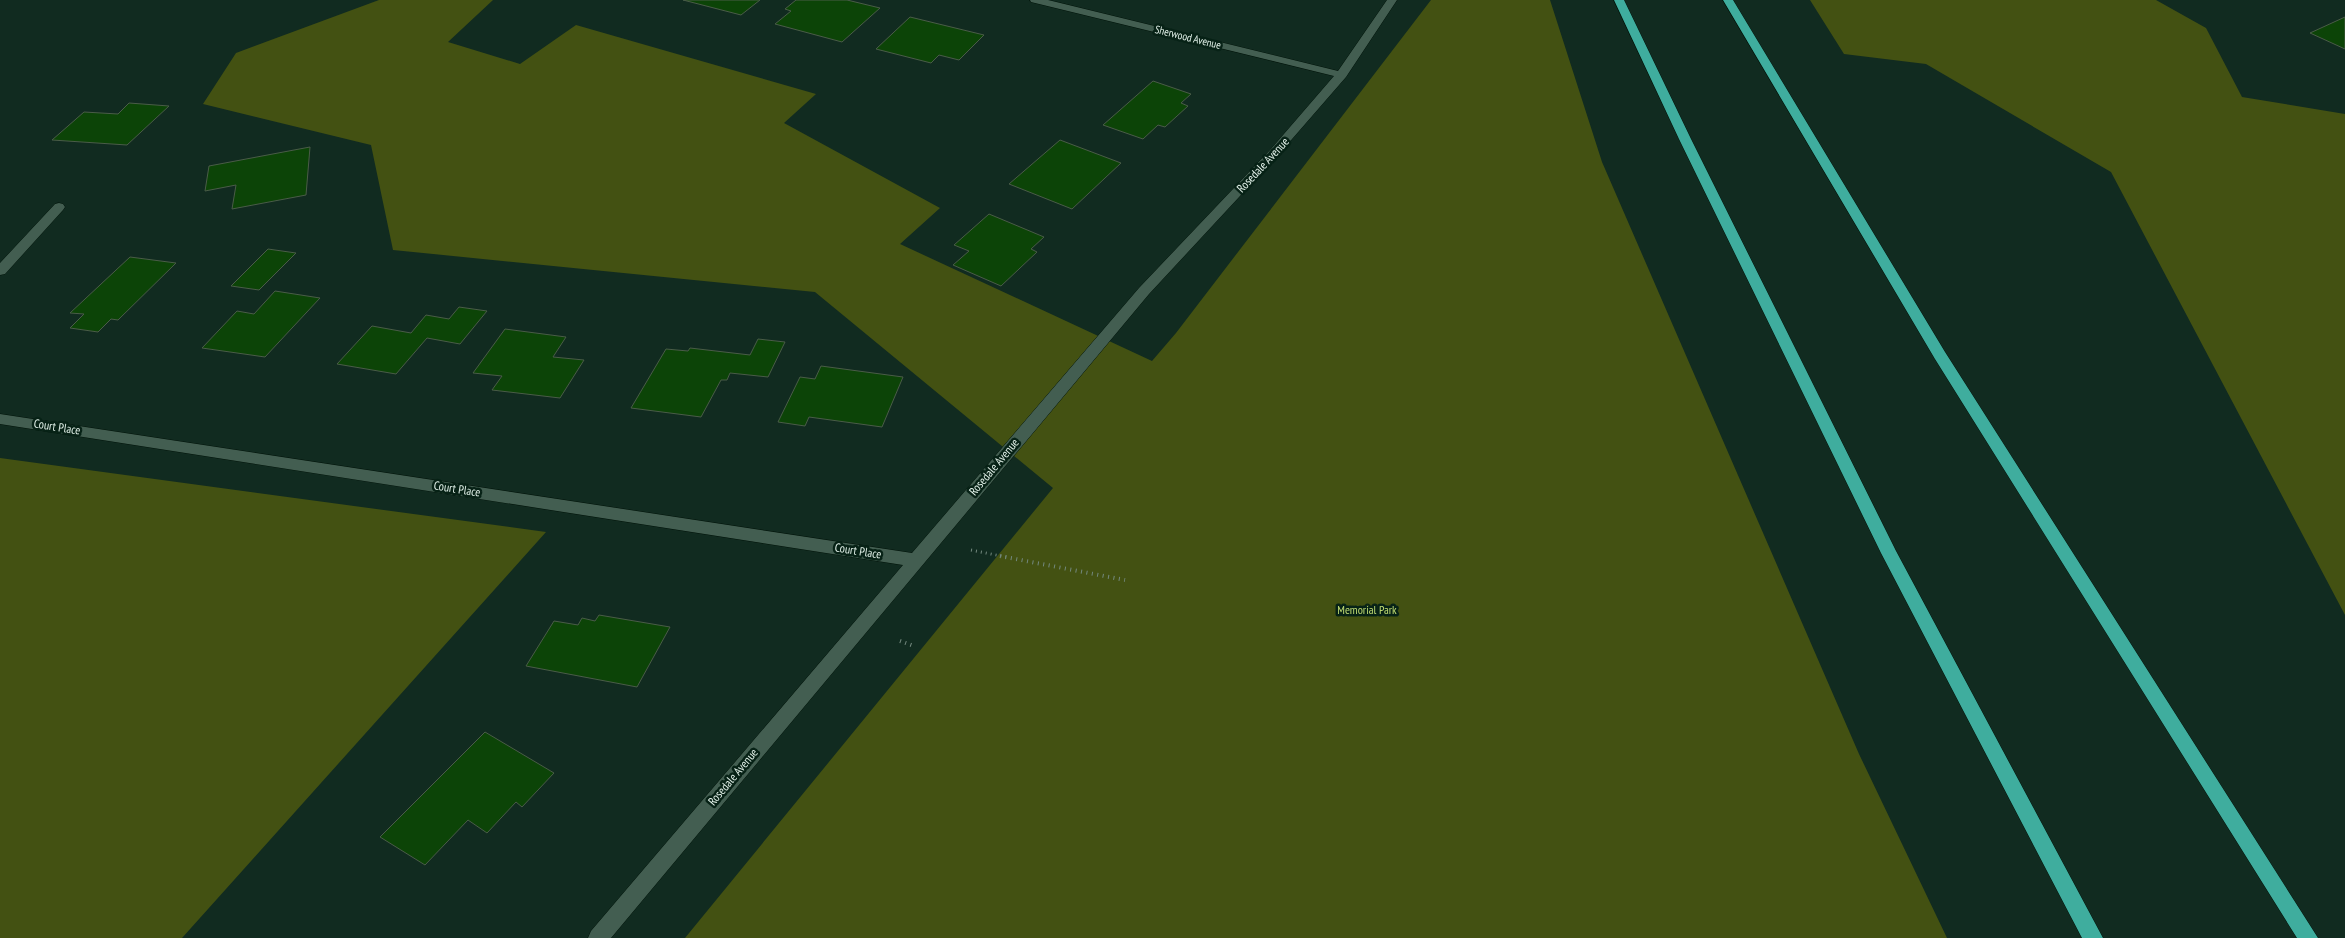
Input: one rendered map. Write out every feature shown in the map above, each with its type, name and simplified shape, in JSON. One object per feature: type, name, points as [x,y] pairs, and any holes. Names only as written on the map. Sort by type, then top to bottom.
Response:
[{"type":"highway","points":[[1619,0],[1684,139],[1889,553],[2093,938]]},
{"type":"highway","points":[[1728,0],[1808,138],[2057,543],[2308,938]]},
{"type":"street","name":"Sherwood Avenue","points":[[1035,0],[1342,75]]},
{"type":"street","name":"Rosedale Avenue","points":[[598,938],[914,560],[1150,284],[1309,116],[1342,75],[1392,0]]},
{"type":"street","points":[[0,271],[60,207]]},
{"type":"street","name":"Court Place","points":[[0,419],[914,560]]},
{"type":"path","points":[[931,540],[989,554],[1126,580]]},
{"type":"path","points":[[900,641],[914,646]]},
{"type":"green space","name":"Memorial Park","points":[[379,0],[493,0],[448,42],[520,64],[576,25],[816,94],[784,123],[940,208],[900,244],[1152,361],[1176,333],[1431,0],[1550,0],[1602,162],[1859,754],[1947,938],[685,938],[1053,488],[815,292],[393,250],[371,145],[203,104],[236,53]]},
{"type":"green space","points":[[1810,0],[2156,0],[2206,28],[2242,97],[2345,114],[2345,615],[2111,172],[1926,64],[1844,54]]},
{"type":"green space","points":[[0,458],[546,532],[182,938],[0,938]]},
{"type":"building","points":[[683,0],[760,0],[741,15]]},
{"type":"building","points":[[796,0],[847,0],[880,8],[842,42],[775,24],[791,11],[785,9]]},
{"type":"building","points":[[910,17],[984,35],[959,60],[939,55],[931,63],[876,49]]},
{"type":"building","points":[[2345,17],[2345,49],[2310,33]]},
{"type":"building","points":[[1153,81],[1191,94],[1181,103],[1188,106],[1165,127],[1158,125],[1143,139],[1103,125]]},
{"type":"building","points":[[129,103],[169,106],[127,145],[52,140],[84,112],[118,114]]},
{"type":"building","points":[[1060,140],[1121,163],[1072,209],[1009,184]]},
{"type":"building","points":[[310,147],[306,195],[232,209],[236,185],[205,191],[209,166]]},
{"type":"building","points":[[989,214],[1044,237],[1031,249],[1037,252],[1001,286],[953,265],[969,251],[954,245]]},
{"type":"building","points":[[268,249],[296,253],[259,290],[231,286]]},
{"type":"building","points":[[130,257],[176,263],[118,320],[111,319],[98,332],[70,328],[84,314],[70,313]]},
{"type":"building","points":[[275,291],[320,298],[265,357],[202,348],[237,311],[254,314]]},
{"type":"building","points":[[459,307],[487,311],[460,344],[427,338],[396,374],[337,364],[372,326],[411,333],[426,315],[449,319]]},
{"type":"building","points":[[505,329],[566,337],[553,357],[584,360],[560,398],[492,390],[502,376],[473,373]]},
{"type":"building","points":[[758,339],[785,342],[768,377],[730,373],[727,380],[721,380],[701,417],[631,408],[666,349],[688,351],[690,348],[750,355]]},
{"type":"building","points":[[821,366],[903,377],[882,427],[809,417],[805,426],[778,422],[800,377],[815,379]]},
{"type":"building","points":[[599,615],[670,627],[637,687],[526,666],[554,621],[578,625],[582,618],[595,621]]},
{"type":"building","points":[[485,732],[554,773],[522,807],[516,802],[487,833],[468,820],[425,865],[380,837]]}]
